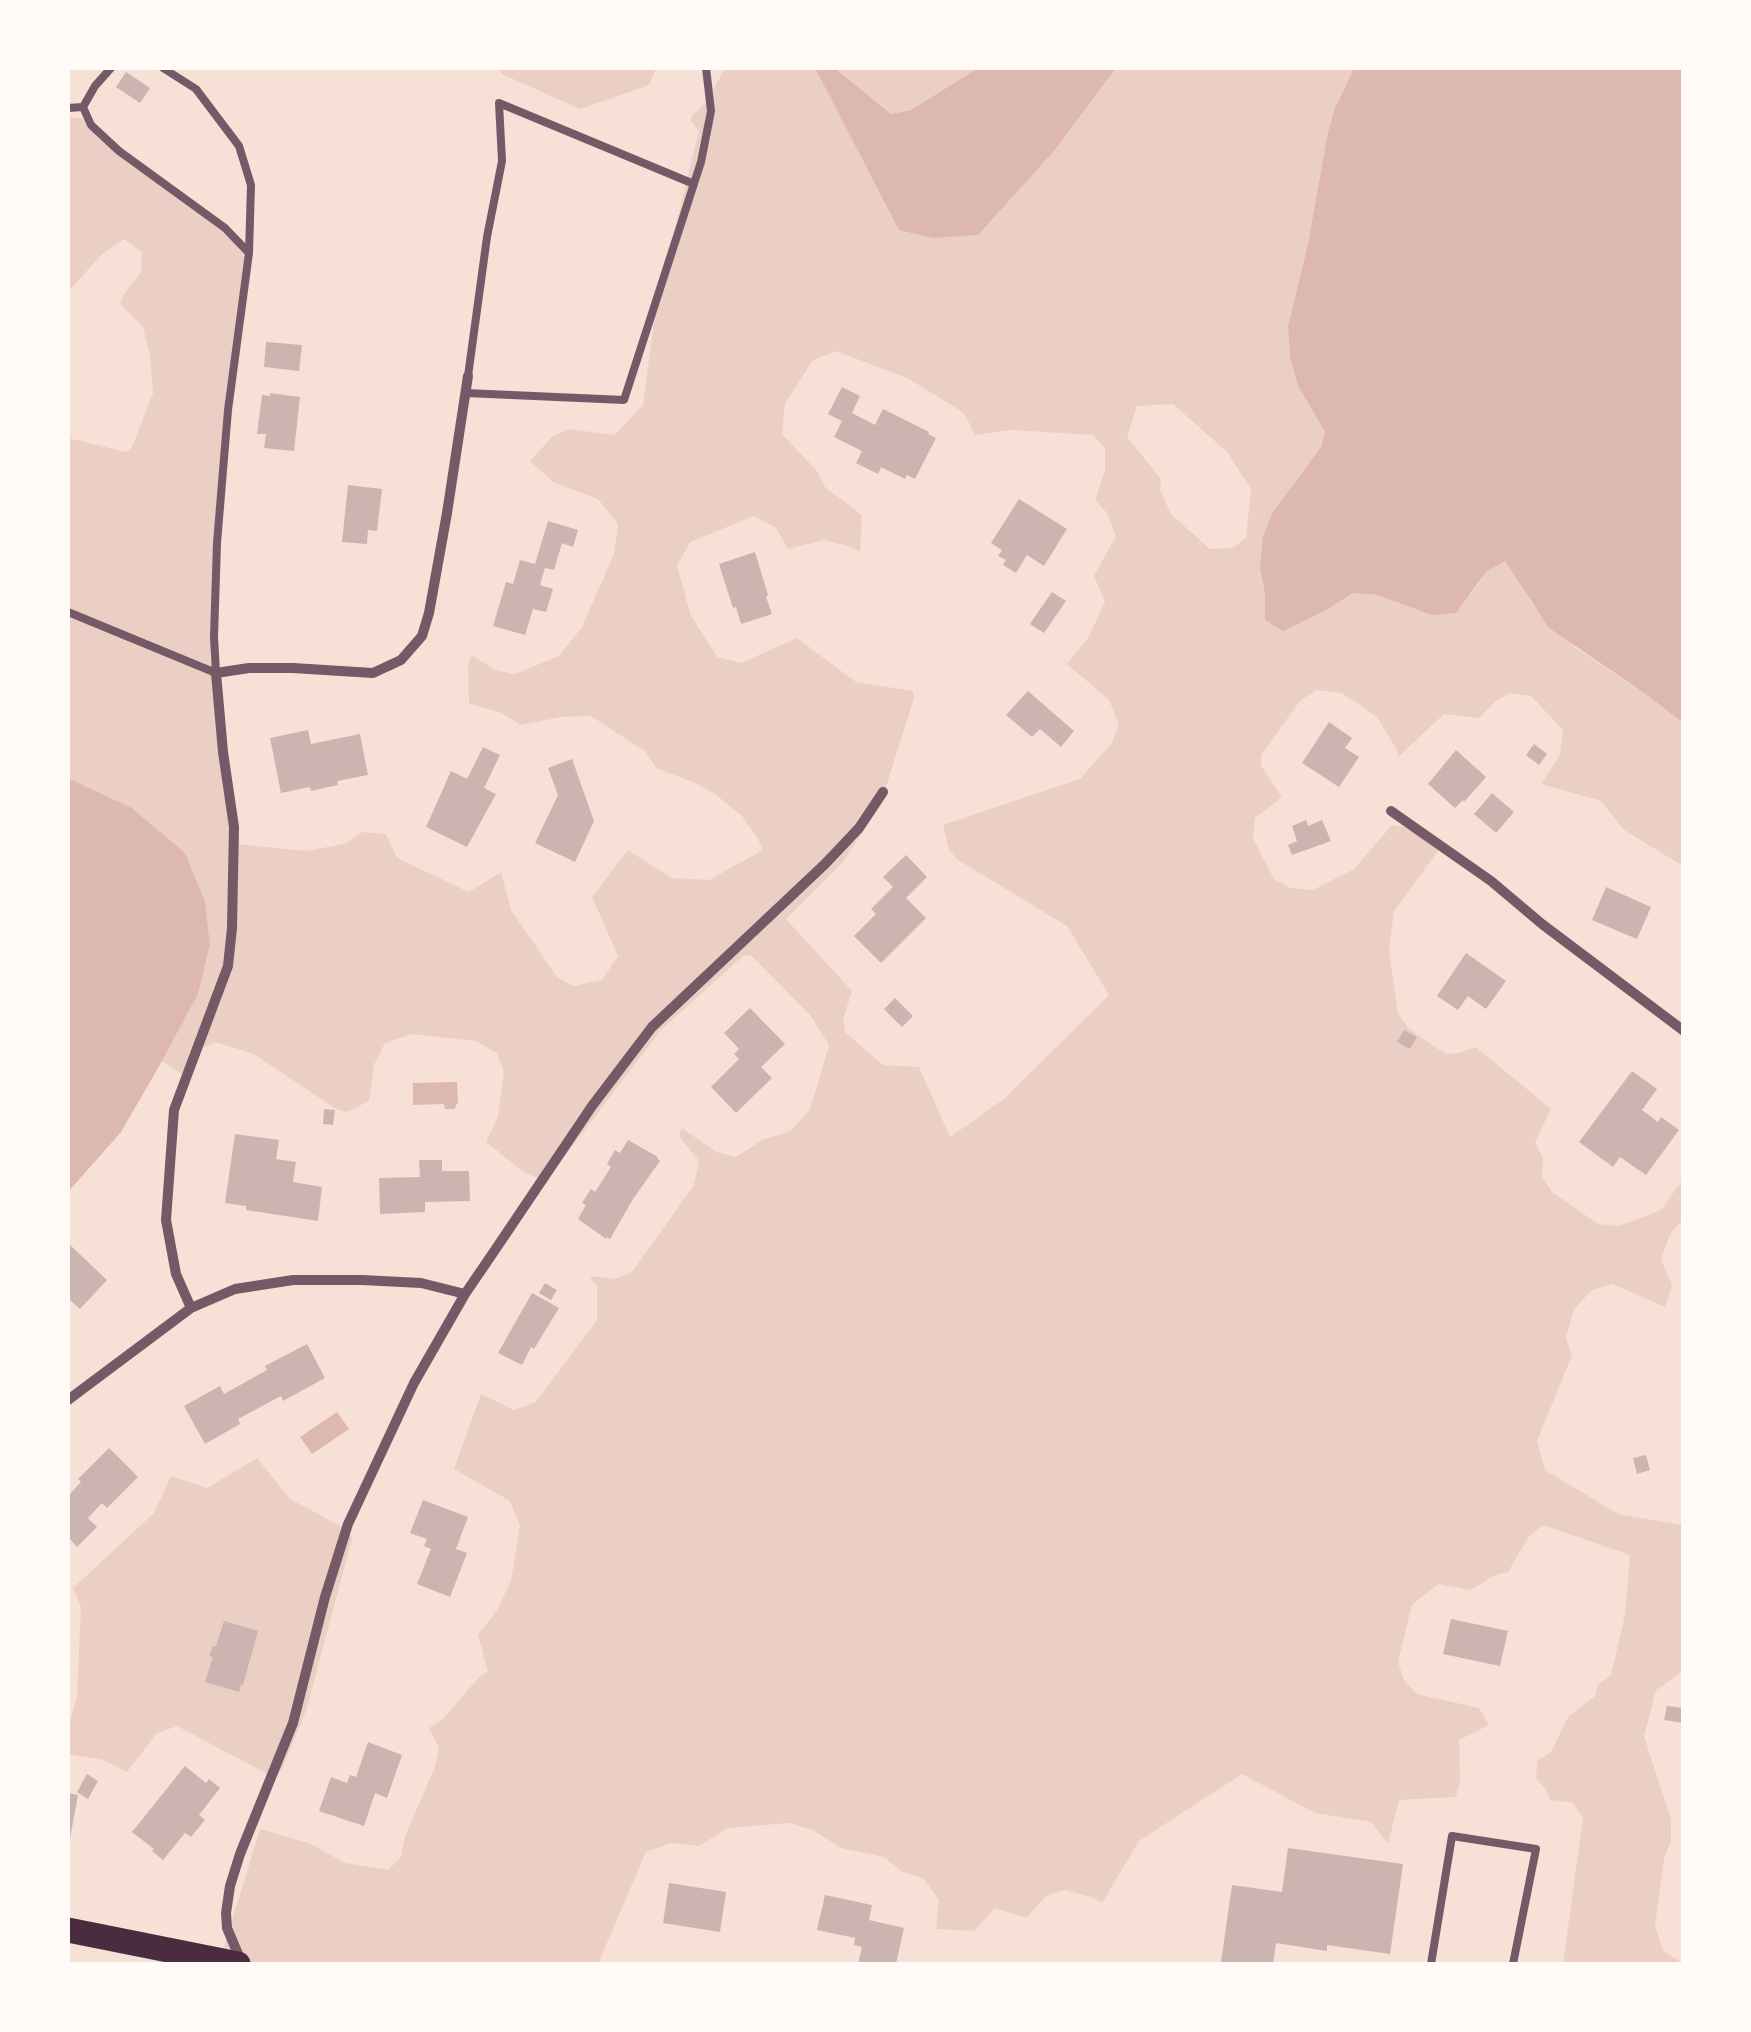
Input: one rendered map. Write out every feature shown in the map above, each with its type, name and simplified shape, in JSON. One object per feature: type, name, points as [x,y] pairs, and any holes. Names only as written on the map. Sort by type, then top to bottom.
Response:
[{"type":"main road","points":[[68,1930],[240,1964]]},
{"type":"street","points":[[190,1308],[176,1274],[166,1220],[174,1110],[228,966],[232,928],[234,826],[216,673],[293,668],[373,673],[401,660],[422,636],[448,513],[468,376]]},
{"type":"street","points":[[240,1964],[226,1913],[230,1886],[292,1722],[324,1597],[348,1524],[414,1383],[465,1294],[592,1106],[652,1027],[824,864],[859,828],[883,792]]},
{"type":"street","points":[[1391,811],[1491,881],[1684,1031]]},
{"type":"street","points":[[68,1400],[190,1308],[235,1289],[293,1280],[362,1280],[420,1283],[465,1294]]},
{"type":"lane","points":[[83,107],[111,68]]},
{"type":"lane","points":[[68,612],[216,673],[217,544],[228,410],[249,253],[251,186],[239,146],[196,89],[162,68]]},
{"type":"lane","points":[[466,393],[624,400],[701,162],[711,111],[706,68]]},
{"type":"lane","points":[[468,376],[502,161],[498,104],[694,184]]},
{"type":"lane","points":[[68,108],[83,107]]},
{"type":"lane","points":[[83,107],[90,125],[119,151],[225,228],[249,253]]},
{"type":"lane","points":[[1432,1964],[1452,1836],[1536,1849],[1512,1964]]},
{"type":"shaded area","points":[[496,68],[656,68],[650,84],[580,109]]},
{"type":"shaded area","points":[[725,68],[815,68],[899,229],[978,234],[1054,151],[1116,68],[1354,68],[1335,108],[1288,326],[1290,357],[1298,386],[1325,432],[1321,447],[1273,512],[1260,568],[1265,620],[1283,630],[1353,593],[1378,595],[1405,604],[1472,593],[1486,572],[1505,561],[1532,604],[1574,647],[1683,723],[1683,866],[1624,830],[1601,801],[1541,784],[1560,755],[1563,730],[1531,696],[1510,693],[1479,718],[1444,714],[1397,758],[1398,752],[1377,717],[1342,693],[1316,690],[1300,701],[1261,755],[1261,766],[1282,797],[1255,818],[1253,838],[1274,879],[1290,888],[1313,890],[1354,869],[1392,825],[1429,839],[1440,848],[1394,911],[1389,951],[1398,1013],[1409,1029],[1446,1054],[1476,1047],[1551,1109],[1535,1142],[1543,1159],[1542,1176],[1552,1192],[1598,1224],[1619,1226],[1661,1210],[1683,1179],[1683,1219],[1670,1234],[1661,1260],[1672,1285],[1665,1307],[1612,1284],[1592,1290],[1574,1309],[1566,1338],[1572,1355],[1537,1441],[1545,1470],[1618,1514],[1683,1525],[1683,1671],[1656,1690],[1644,1736],[1671,1819],[1671,1840],[1664,1859],[1655,1926],[1663,1950],[1683,1964],[1563,1964],[1583,1818],[1573,1803],[1550,1800],[1536,1779],[1537,1761],[1551,1752],[1568,1717],[1595,1696],[1597,1686],[1611,1675],[1625,1615],[1630,1555],[1543,1525],[1529,1536],[1508,1572],[1471,1590],[1438,1584],[1412,1605],[1398,1662],[1404,1680],[1417,1694],[1479,1708],[1489,1725],[1459,1740],[1460,1780],[1456,1797],[1399,1800],[1388,1844],[1371,1822],[1315,1813],[1242,1774],[1139,1841],[1102,1903],[1064,1890],[1046,1896],[1026,1918],[995,1908],[974,1931],[936,1929],[939,1900],[923,1878],[903,1872],[884,1857],[841,1848],[813,1830],[789,1823],[728,1828],[699,1846],[671,1843],[646,1852],[598,1964],[238,1964],[221,1956],[260,1829],[309,1843],[345,1863],[388,1870],[401,1857],[405,1836],[435,1767],[439,1748],[429,1728],[444,1718],[488,1671],[478,1635],[497,1610],[511,1581],[520,1526],[510,1501],[454,1469],[481,1394],[514,1410],[536,1402],[597,1320],[597,1286],[589,1276],[615,1279],[632,1272],[694,1185],[699,1161],[679,1136],[682,1128],[716,1152],[736,1157],[762,1140],[790,1131],[810,1110],[829,1045],[810,1015],[751,955],[743,956],[661,1030],[545,1182],[524,1172],[486,1142],[498,1116],[504,1072],[497,1053],[475,1041],[412,1034],[385,1043],[374,1065],[369,1101],[347,1112],[336,1109],[254,1054],[215,1042],[193,1053],[182,1074],[162,1061],[198,994],[210,945],[205,901],[185,853],[132,808],[68,778],[68,438],[126,452],[132,447],[153,393],[143,327],[120,304],[141,272],[142,252],[124,239],[102,254],[68,292],[68,117],[85,119],[136,164],[245,246],[247,258],[226,395],[213,545],[210,657],[235,844],[306,851],[344,844],[362,832],[386,834],[397,858],[469,892],[501,872],[511,910],[557,977],[573,986],[602,980],[618,956],[592,897],[628,850],[672,878],[709,880],[763,850],[742,816],[715,794],[656,768],[646,752],[591,716],[521,725],[500,712],[469,704],[468,665],[472,655],[495,670],[515,674],[559,656],[582,627],[614,554],[618,524],[598,499],[553,482],[530,461],[552,437],[568,429],[615,435],[643,405],[656,306],[699,131],[691,121],[692,116],[707,101]],"holes":[[[836,351],[909,379],[964,413],[975,435],[1011,430],[1093,435],[1105,448],[1105,470],[1095,500],[1107,513],[1116,536],[1094,576],[1105,602],[1088,638],[1067,664],[1109,700],[1119,725],[1112,743],[1080,779],[943,825],[949,850],[958,860],[1067,926],[1109,995],[1004,1099],[950,1137],[919,1067],[883,1065],[845,1032],[843,1020],[852,991],[786,919],[843,862],[880,806],[913,691],[856,682],[797,638],[741,663],[717,657],[691,616],[677,566],[690,542],[754,516],[776,528],[788,549],[824,540],[860,552],[862,515],[825,487],[817,471],[782,434],[785,404],[813,360]],[[1173,404],[1227,452],[1251,489],[1246,538],[1232,548],[1210,549],[1171,514],[1160,490],[1161,479],[1127,437],[1137,406]]]},
{"type":"shaded area","points":[[815,68],[837,70],[891,114],[911,110],[978,68],[1116,68],[1054,151],[978,235],[933,238],[899,230]]},
{"type":"shaded area","points":[[825,68],[978,68],[911,110],[891,114],[837,70]]},
{"type":"shaded area","points":[[1354,68],[1683,68],[1683,723],[1549,628],[1505,561],[1486,572],[1456,613],[1432,615],[1378,595],[1353,593],[1283,631],[1265,620],[1260,568],[1263,536],[1273,512],[1321,447],[1325,432],[1298,386],[1290,357],[1288,326],[1328,133]]},
{"type":"shaded area","points":[[68,778],[132,808],[185,853],[205,901],[210,945],[198,994],[162,1061],[121,1132],[68,1192]]},
{"type":"shaded area","points":[[457,1082],[455,1109],[445,1109],[444,1104],[413,1105],[413,1083]]},
{"type":"shaded area","points":[[337,1412],[349,1429],[312,1454],[300,1437]]},
{"type":"shaded area","points":[[257,1458],[290,1499],[348,1530],[352,1539],[306,1711],[282,1769],[275,1778],[177,1726],[156,1734],[127,1772],[103,1760],[68,1754],[68,1722],[77,1696],[81,1607],[73,1588],[154,1513],[171,1476],[207,1488]]},
{"type":"building","points":[[126,72],[150,88],[140,103],[116,87]]},
{"type":"building","points":[[266,342],[302,345],[299,371],[264,367]]},
{"type":"building","points":[[842,387],[860,396],[852,413],[875,425],[883,409],[936,438],[915,479],[907,475],[905,479],[881,467],[878,474],[856,463],[862,451],[834,437],[842,421],[828,414]]},
{"type":"building","points":[[262,395],[300,397],[294,451],[264,448],[266,434],[257,434]]},
{"type":"building","points":[[348,485],[382,489],[377,531],[368,530],[367,544],[342,542]]},
{"type":"building","points":[[1019,499],[1067,529],[1044,566],[1027,555],[1016,573],[1003,565],[1006,560],[998,556],[1002,550],[991,543]]},
{"type":"building","points":[[548,521],[578,530],[573,547],[562,543],[554,570],[545,568],[540,585],[553,589],[546,612],[533,609],[525,635],[493,626],[506,582],[513,584],[520,560],[535,564]]},
{"type":"building","points":[[755,552],[772,614],[741,624],[719,564]]},
{"type":"building","points":[[1052,592],[1066,601],[1044,633],[1030,624]]},
{"type":"building","points":[[1028,691],[1074,731],[1061,747],[1040,729],[1032,737],[1006,715]]},
{"type":"building","points":[[1329,722],[1352,738],[1345,748],[1359,757],[1339,787],[1302,763]]},
{"type":"building","points":[[308,730],[311,744],[360,734],[368,775],[311,791],[310,787],[281,793],[270,738]]},
{"type":"building","points":[[1534,744],[1547,754],[1539,765],[1526,755]]},
{"type":"building","points":[[483,747],[500,755],[484,788],[496,794],[467,847],[426,827],[451,771],[467,779]]},
{"type":"building","points":[[1456,750],[1486,777],[1455,808],[1428,784]]},
{"type":"building","points":[[572,759],[594,821],[575,862],[535,843],[558,795],[548,768]]},
{"type":"building","points":[[1492,793],[1514,812],[1496,833],[1474,814]]},
{"type":"building","points":[[1306,820],[1308,826],[1322,820],[1331,841],[1292,855],[1288,845],[1297,841],[1292,826]]},
{"type":"building","points":[[906,855],[927,877],[906,898],[926,918],[881,963],[854,936],[876,914],[871,909],[893,887],[883,877]]},
{"type":"building","points":[[1606,887],[1651,907],[1637,939],[1592,920]]},
{"type":"building","points":[[1466,953],[1506,981],[1486,1009],[1468,996],[1458,1010],[1437,996]]},
{"type":"building","points":[[895,998],[913,1016],[902,1027],[884,1009]]},
{"type":"building","points":[[750,1008],[785,1044],[761,1067],[772,1078],[736,1113],[711,1087],[739,1059],[734,1054],[739,1049],[724,1033]]},
{"type":"building","points":[[1404,1030],[1417,1037],[1410,1049],[1397,1042]]},
{"type":"building","points":[[1632,1071],[1657,1089],[1642,1110],[1679,1130],[1646,1175],[1620,1157],[1613,1167],[1579,1142]]},
{"type":"building","points":[[324,1109],[335,1110],[333,1125],[323,1124]]},
{"type":"building","points":[[235,1134],[279,1140],[276,1159],[296,1162],[293,1182],[322,1187],[318,1221],[225,1203]]},
{"type":"building","points":[[628,1140],[660,1161],[610,1239],[606,1239],[578,1219],[586,1205],[582,1203],[591,1189],[595,1192],[611,1167],[607,1164],[615,1150],[620,1153]]},
{"type":"building","points":[[419,1160],[442,1160],[442,1171],[469,1171],[470,1201],[425,1202],[425,1212],[380,1214],[379,1178],[420,1177]]},
{"type":"building","points":[[68,1243],[107,1280],[80,1309],[70,1300],[68,1303]]},
{"type":"building","points":[[545,1283],[557,1290],[551,1300],[539,1293]]},
{"type":"building","points":[[532,1293],[559,1308],[522,1365],[498,1353]]},
{"type":"building","points":[[307,1344],[325,1378],[238,1419],[240,1424],[205,1444],[184,1406],[220,1386],[224,1394]]},
{"type":"building","points":[[109,1448],[138,1477],[107,1508],[102,1503],[88,1518],[97,1527],[77,1547],[68,1537],[68,1496],[81,1482],[78,1479]]},
{"type":"building","points":[[1646,1455],[1650,1470],[1637,1474],[1633,1458]]},
{"type":"building","points":[[423,1500],[468,1517],[456,1549],[467,1553],[450,1597],[417,1584],[431,1549],[424,1546],[427,1539],[410,1533]]},
{"type":"building","points":[[1451,1619],[1508,1631],[1500,1666],[1443,1654]]},
{"type":"building","points":[[224,1621],[258,1631],[239,1692],[205,1682],[213,1657],[209,1656]]},
{"type":"building","points":[[1667,1706],[1684,1708],[1684,1723],[1664,1720]]},
{"type":"building","points":[[368,1742],[402,1755],[387,1798],[375,1793],[364,1826],[319,1811],[331,1777],[347,1783],[350,1775],[356,1777]]},
{"type":"building","points":[[185,1766],[206,1783],[209,1779],[220,1788],[199,1815],[205,1820],[191,1837],[185,1833],[163,1860],[132,1832]]},
{"type":"building","points":[[87,1774],[98,1781],[88,1799],[77,1792]]},
{"type":"building","points":[[68,1793],[78,1795],[69,1844],[68,1844]]},
{"type":"building","points":[[1288,1848],[1403,1864],[1390,1954],[1327,1945],[1327,1951],[1276,1943],[1273,1964],[1221,1962],[1232,1885],[1282,1892]]},
{"type":"building","points":[[669,1883],[726,1892],[720,1932],[663,1923]]},
{"type":"building","points":[[825,1895],[872,1905],[869,1920],[904,1928],[896,1964],[858,1964],[862,1947],[854,1945],[855,1938],[817,1930]]}]
